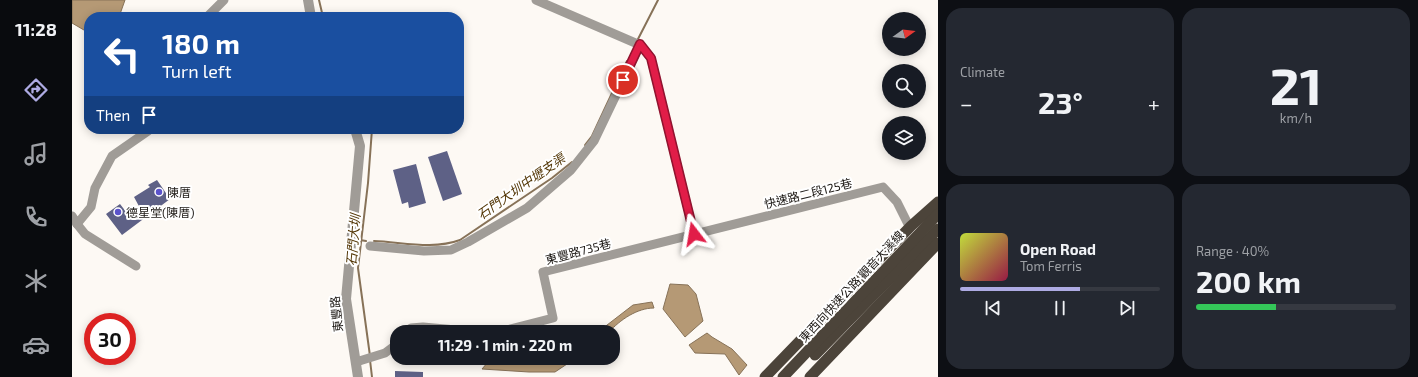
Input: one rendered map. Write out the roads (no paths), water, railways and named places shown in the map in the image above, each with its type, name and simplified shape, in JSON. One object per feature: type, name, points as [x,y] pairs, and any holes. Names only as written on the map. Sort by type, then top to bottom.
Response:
[{"type":"highway","points":[[765,377],[912,226],[938,202]]},
{"type":"highway","name":"東西向快速公路 觀音大溪線","points":[[783,377],[938,214]]},
{"type":"highway","name":"東西向快速公路 觀音大溪線","points":[[794,377],[938,229]]},
{"type":"highway","points":[[810,377],[938,243]]},
{"type":"street","points":[[212,12],[224,0]]},
{"type":"street","points":[[308,0],[310,12]]},
{"type":"street","points":[[536,0],[640,44],[651,58],[694,234]]},
{"type":"street","points":[[370,246],[424,251],[451,250],[468,242],[527,208],[571,170],[594,141],[640,44]]},
{"type":"street","points":[[136,266],[85,234],[75,220],[91,206],[95,188],[112,156],[144,134]]},
{"type":"street","name":"東豐路","points":[[356,134],[360,146],[346,299],[365,360],[358,377]]},
{"type":"street","name":"快速路二段125巷","points":[[694,234],[883,187],[897,202],[908,224]]},
{"type":"street","name":"東豐路735巷","points":[[526,325],[553,318],[543,272],[694,234]]},
{"type":"street","points":[[365,360],[385,353],[390,349]]},
{"type":"waterway","name":"石門大圳","points":[[319,0],[322,12]]},
{"type":"waterway","name":"石門大圳中壢支渠","points":[[637,41],[658,0]]},
{"type":"waterway","name":"石門大圳中壢支渠","points":[[585,145],[592,136],[627,61]]},
{"type":"waterway","name":"石門大圳","points":[[370,356],[358,268],[368,183],[372,134]]},
{"type":"waterway","name":"石門大圳中壢支渠","points":[[374,241],[417,245],[439,245],[460,240],[552,178],[572,162]]},
{"type":"waterway","name":"石門大圳","points":[[360,240],[366,241]]},
{"type":"waterway","name":"石門大圳","points":[[370,360],[372,377]]},
{"type":"place","name":"陳厝","points":[[159,192]]},
{"type":"place","name":"德星堂(陳厝)","points":[[118,212]]}]
